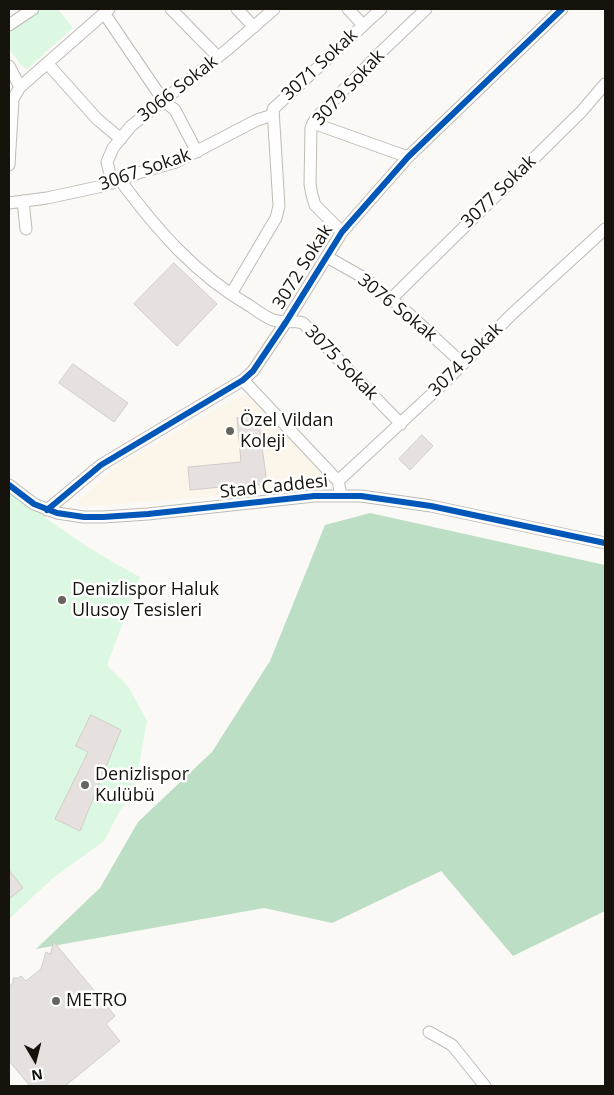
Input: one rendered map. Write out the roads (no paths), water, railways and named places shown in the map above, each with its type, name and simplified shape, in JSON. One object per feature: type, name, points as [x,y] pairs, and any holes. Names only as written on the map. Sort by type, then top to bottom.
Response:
[{"type":"street","points":[[9,25],[33,9]]},
{"type":"street","points":[[171,9],[218,57]]},
{"type":"street","points":[[237,9],[254,27]]},
{"type":"street","name":"3066 Sokak","points":[[116,181],[107,162],[113,148],[131,126],[218,57],[274,9]]},
{"type":"street","points":[[348,9],[363,25]]},
{"type":"street","name":"3071 Sokak","points":[[231,294],[276,218],[279,206],[280,197],[273,109],[381,9]]},
{"type":"street","name":"3079 Sokak","points":[[342,232],[315,205],[312,195],[310,184],[311,128],[316,118],[426,9]]},
{"type":"street","name":"3072 Sokak","points":[[48,510],[101,466],[243,380],[253,371],[342,232],[408,157],[562,9]]},
{"type":"street","points":[[9,165],[11,100],[20,87],[106,11],[163,100],[175,110],[198,152]]},
{"type":"street","points":[[47,63],[97,119],[121,139]]},
{"type":"street","points":[[9,66],[20,87]]},
{"type":"street","name":"3077 Sokak","points":[[391,299],[581,112],[605,84]]},
{"type":"street","name":"3067 Sokak","points":[[9,203],[47,198],[116,181],[138,172],[176,162],[257,120],[273,115]]},
{"type":"street","points":[[313,124],[408,157]]},
{"type":"street","name":"3075 Sokak","points":[[116,181],[176,249],[200,272],[272,319],[303,323],[401,424]]},
{"type":"street","points":[[23,201],[26,229]]},
{"type":"street","name":"3074 Sokak","points":[[338,481],[401,424],[511,315],[605,229]]},
{"type":"street","name":"3076 Sokak","points":[[326,257],[366,279],[463,364]]},
{"type":"street","points":[[243,380],[338,481],[341,495]]},
{"type":"street","name":"Stad Caddesi","points":[[9,485],[34,504],[68,515],[103,517],[341,495],[431,506],[605,542]]},
{"type":"street","points":[[429,1032],[452,1045],[485,1086]]},
{"type":"place","name":"Özel Vildan Koleji","points":[[230,431]]},
{"type":"place","name":"Denizlispor Haluk Ulusoy Tesisleri","points":[[62,600]]},
{"type":"place","name":"Denizlispor Kulübü","points":[[85,785]]},
{"type":"place","name":"METRO","points":[[56,1001]]}]
